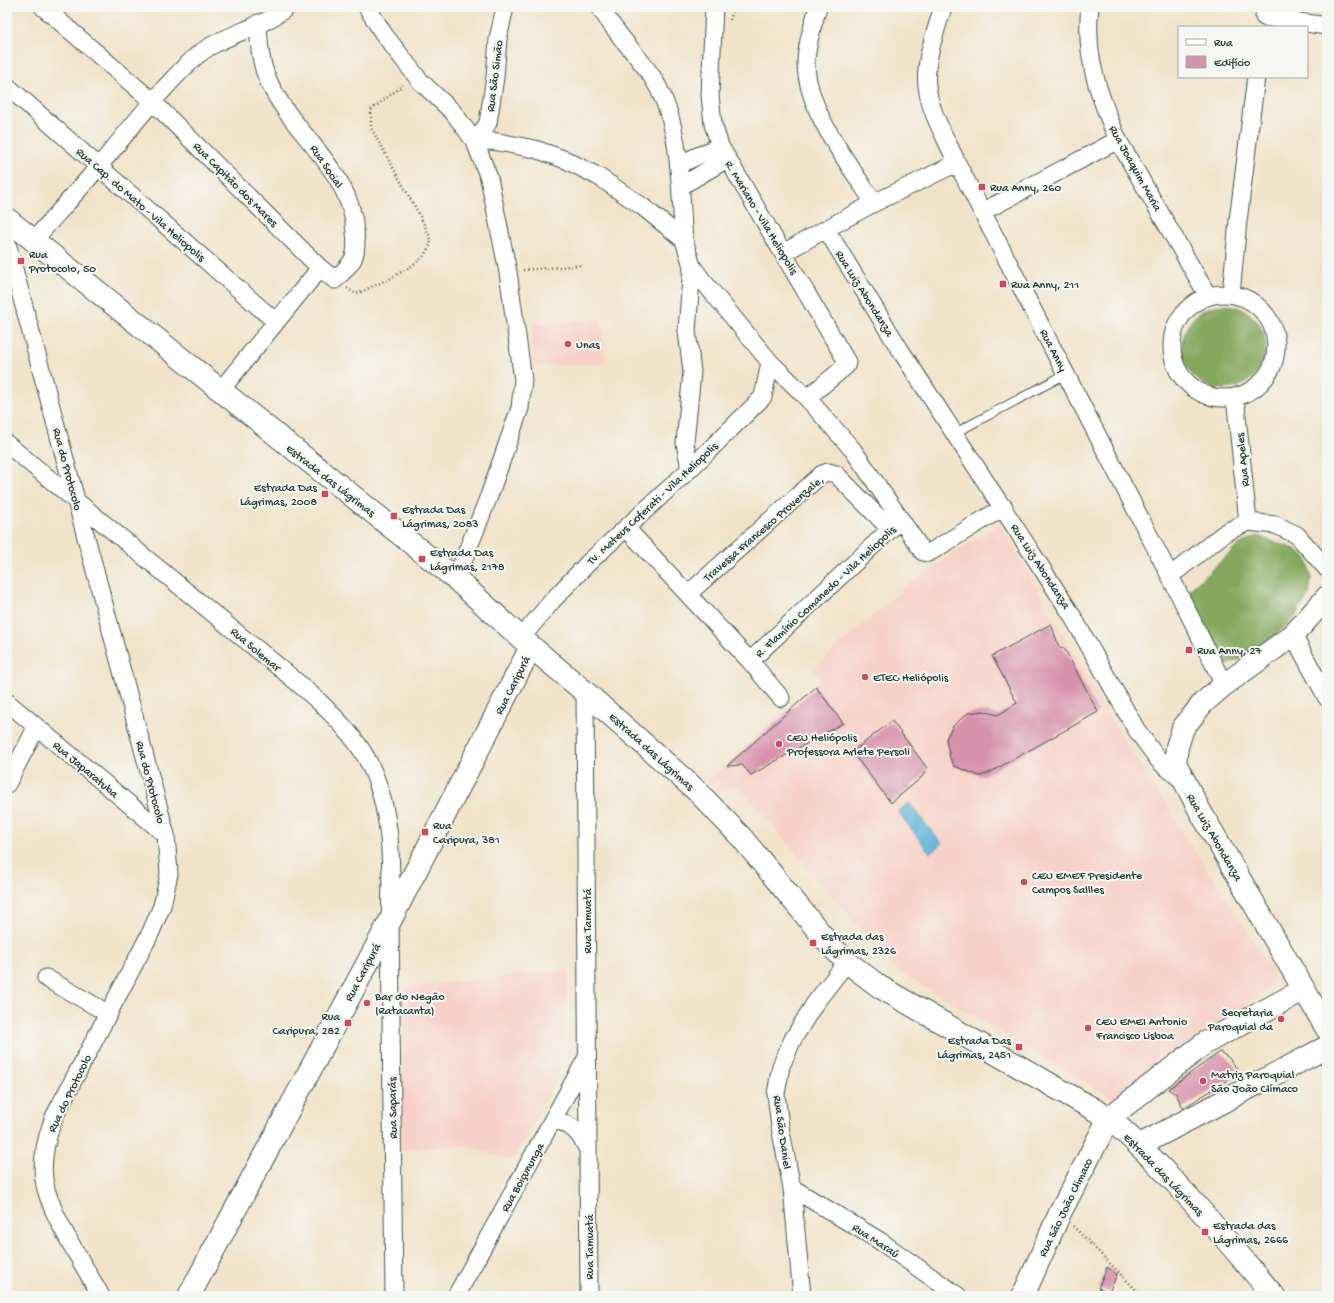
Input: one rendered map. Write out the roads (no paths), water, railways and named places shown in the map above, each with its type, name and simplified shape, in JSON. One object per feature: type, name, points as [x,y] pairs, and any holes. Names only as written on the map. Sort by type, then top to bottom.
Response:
[{"type":"street","name":"Rua Capitão dos Mares","points":[[43,7],[152,101],[320,268]]},
{"type":"street","points":[[33,241],[98,167],[152,101],[195,57],[217,42],[258,23],[287,7]]},
{"type":"street","points":[[367,7],[383,33],[416,75],[453,112],[474,142],[489,178],[508,272],[523,380],[520,408],[489,496],[456,579]]},
{"type":"street","name":"Rua São Simão","points":[[474,142],[488,123],[495,77],[498,39],[505,7]]},
{"type":"street","points":[[600,7],[651,76],[659,90],[670,121],[680,164],[684,240],[692,266],[687,331],[692,372],[685,443],[690,469]]},
{"type":"street","name":"R. Mariano - Vila Heliopolis","points":[[714,7],[710,95],[713,124],[724,153],[847,362],[846,366],[807,398]]},
{"type":"street","points":[[818,7],[806,62],[807,81],[822,119],[874,203]]},
{"type":"street","name":"Rua Anny","points":[[943,7],[928,63],[926,84],[930,104],[957,163],[1224,684]]},
{"type":"street","name":"Rua Joaquim Maria","points":[[1090,7],[1089,50],[1094,80],[1118,140],[1208,296]]},
{"type":"street","points":[[1264,17],[1327,26]]},
{"type":"street","name":"Rua Social","points":[[258,23],[260,56],[268,82],[289,115],[316,148],[339,180],[347,196],[355,220],[356,244],[353,260],[335,280],[320,268]]},
{"type":"street","points":[[1231,294],[1238,221],[1256,78]]},
{"type":"street","name":"Rua Cap. do Mato - Vila Heliopolis","points":[[7,86],[276,322]]},
{"type":"street","points":[[474,142],[493,140],[535,149],[566,160],[606,181],[643,207],[684,240]]},
{"type":"street","points":[[982,212],[1118,140]]},
{"type":"street","points":[[680,164],[724,153]]},
{"type":"street","points":[[681,186],[724,153]]},
{"type":"street","points":[[783,253],[874,203],[957,163]]},
{"type":"street","name":"Estrada das Lágrimas","points":[[7,219],[456,579],[526,642],[667,764],[736,832],[830,945],[847,962],[880,988],[1109,1118],[1140,1145],[1210,1222],[1274,1296]]},
{"type":"street","name":"Rua Luiz Abondanza","points":[[826,229],[899,348],[1004,507],[1070,612],[1148,747],[1160,762],[1184,783],[1327,1029]]},
{"type":"street","name":"Rua do Protocolo","points":[[7,243],[166,835],[169,874],[162,906],[150,934],[54,1117],[46,1141],[44,1164],[46,1188],[54,1207],[101,1296]]},
{"type":"street","points":[[692,266],[770,362],[807,398],[853,450],[880,488],[895,525],[923,552],[928,553],[1004,507]]},
{"type":"street","points":[[220,391],[320,268]]},
{"type":"street","points":[[1231,294],[1246,299],[1255,305],[1270,320],[1275,335],[1276,352],[1272,367],[1263,381],[1250,391],[1235,397],[1218,398],[1201,393],[1186,382],[1177,368],[1173,356],[1173,333],[1181,317],[1193,304],[1208,296],[1231,294]]},
{"type":"street","name":"Tv. Mateus Coferati - Vila Heliopolis","points":[[526,642],[552,601],[763,397],[770,362]]},
{"type":"street","name":"Rua Apeles","points":[[1235,397],[1248,522]]},
{"type":"street","name":"Rua Solemar","points":[[7,444],[307,692],[354,739],[372,771],[380,791],[389,834],[392,872],[390,921]]},
{"type":"street","name":"Travessa Francesco Provenzale,","points":[[688,594],[822,474],[828,472],[836,474],[895,525]]},
{"type":"street","points":[[1170,576],[1226,532],[1248,522],[1276,525],[1297,535],[1327,569]]},
{"type":"street","name":"R. Flamínio Comanedo - Vila Heliopolis","points":[[750,661],[895,525]]},
{"type":"street","points":[[626,528],[750,661],[781,698]]},
{"type":"street","points":[[1184,783],[1175,763],[1176,747],[1183,728],[1203,703],[1224,684],[1293,635],[1327,597]]},
{"type":"street","points":[[1293,635],[1327,698]]},
{"type":"street","name":"Rua Caripurá","points":[[189,1296],[390,921],[526,642]]},
{"type":"street","name":"Rua Tamuatá","points":[[585,692],[589,1296]]},
{"type":"street","name":"Rua Japaratuba","points":[[7,702],[36,728],[166,835]]},
{"type":"street","points":[[7,784],[36,728]]},
{"type":"street","name":"Rua Saparás","points":[[390,921],[394,1296]]},
{"type":"street","name":"Rua São Daniel","points":[[802,1296],[792,1188],[780,1127],[776,1094],[781,1066],[792,1039],[815,1003],[847,962]]},
{"type":"street","points":[[46,978],[109,1014]]},
{"type":"street","points":[[1109,1118],[1205,1043],[1303,990]]},
{"type":"street","points":[[1140,1145],[1327,1047]]},
{"type":"street","name":"Rua Boiçununga","points":[[456,1296],[588,1057]]},
{"type":"street","name":"Rua São João Climaco","points":[[1023,1296],[1060,1213],[1109,1118]]},
{"type":"street","name":"Rua Tamuatá","points":[[553,1119],[565,1122],[573,1127],[578,1132],[588,1150]]},
{"type":"street","name":"Rua Maraú","points":[[792,1188],[880,1242],[958,1296]]},
{"type":"lane","points":[[954,433],[1066,374]]},
{"type":"water","points":[[909,803],[942,844],[930,853],[898,812]]},
{"type":"place","name":"Rua Anny, 260","points":[[982,187]]},
{"type":"place","name":"Rua Protocolo, 50","points":[[21,261]]},
{"type":"place","name":"Rua Anny, 211","points":[[1003,284]]},
{"type":"place","name":"Unas","points":[[568,344]]},
{"type":"place","name":"Estrada Das Lágrimas, 2008","points":[[325,494]]},
{"type":"place","name":"Estrada Das Lágrimas, 2083","points":[[394,516]]},
{"type":"place","name":"Estrada Das Lágrimas, 2178","points":[[422,559]]},
{"type":"place","name":"Rua Anny, 27","points":[[1189,650]]},
{"type":"place","name":"ETEC Heliópolis","points":[[865,677]]},
{"type":"place","name":"CEU Heliópolis Professora Arlete Persoli","points":[[779,744]]},
{"type":"place","name":"Rua Caripura, 381","points":[[425,832]]},
{"type":"place","name":"CEU EMEF Presidente Campos Sallles","points":[[1024,882]]},
{"type":"place","name":"Estrada das Lágrimas, 2326","points":[[813,943]]},
{"type":"place","name":"Bar do Negão (Ratacanta)","points":[[367,1003]]},
{"type":"place","name":"Secretaria Paroquial da","points":[[1281,1019]]},
{"type":"place","name":"Rua Caripura, 282","points":[[348,1023]]},
{"type":"place","name":"CEU EMEI Antonio Francisco Lisboa","points":[[1088,1028]]},
{"type":"place","name":"Estrada Das Lágrimas, 2451","points":[[1019,1047]]},
{"type":"place","name":"Matriz Paroquial São João Clímaco","points":[[1203,1081]]},
{"type":"place","name":"Estrada das Lágrimas, 2666","points":[[1205,1232]]}]
